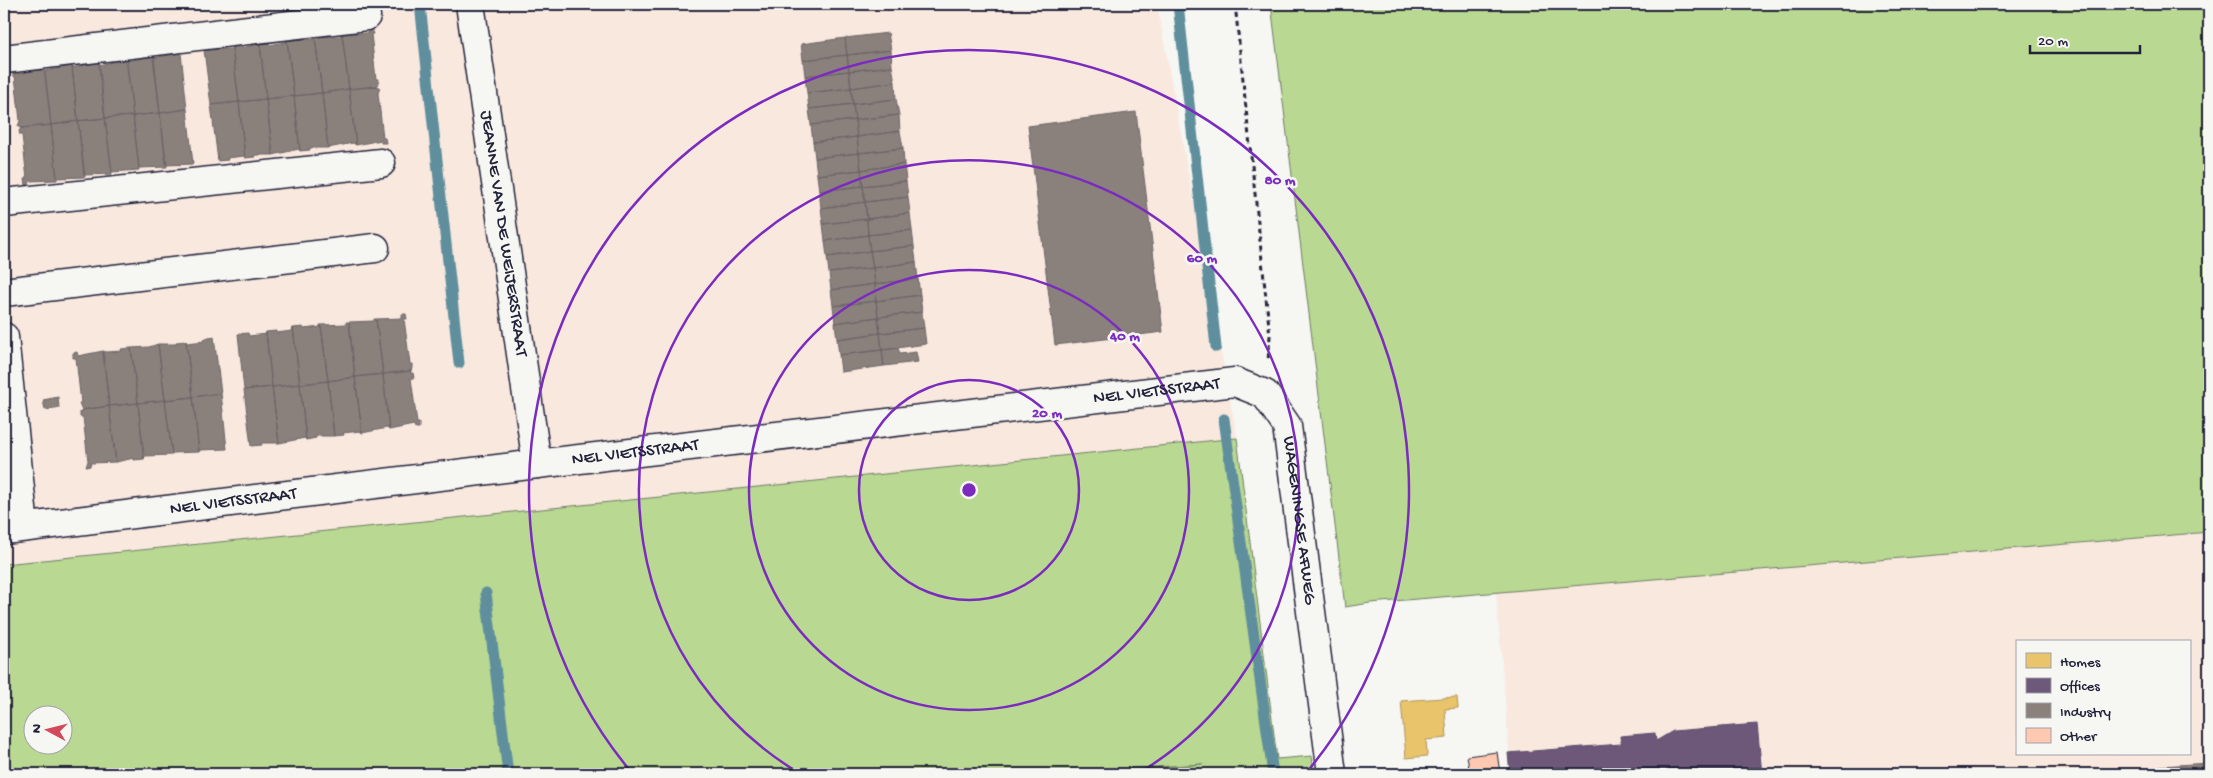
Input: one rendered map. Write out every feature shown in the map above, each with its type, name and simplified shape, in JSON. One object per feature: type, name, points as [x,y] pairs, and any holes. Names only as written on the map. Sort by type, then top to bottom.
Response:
[{"type":"street","name":"JEANNE VAN DE WEIJERSTRAAT","points":[[470,4],[537,464]]},
{"type":"street","points":[[4,59],[366,16]]},
{"type":"street","points":[[4,204],[382,163]]},
{"type":"street","points":[[4,292],[375,248]]},
{"type":"street","points":[[4,337],[14,528]]},
{"type":"street","name":"NEL VIETSSTRAAT","points":[[14,528],[537,464],[1236,382],[1265,394]]},
{"type":"street","name":"WAGENINGSE AFWEG","points":[[1265,394],[1287,426],[1332,774]]},
{"type":"path","points":[[1235,4],[1270,336],[1265,394]]},
{"type":"shaded area","points":[[4,4],[1157,4],[1237,438],[4,564]]},
{"type":"shaded area","points":[[2209,532],[2209,774],[1511,774],[1496,592]]},
{"type":"green space","points":[[1271,4],[2209,4],[2209,532],[1370,603],[1345,607]]},
{"type":"green space","points":[[1237,438],[1277,759],[1312,756],[1314,774],[1074,774],[1203,764],[1043,774],[4,774],[4,564]]},
{"type":"building: Homes","points":[[1457,697],[1458,708],[1445,709],[1447,738],[1426,740],[1427,756],[1406,758],[1401,701]]},
{"type":"building: Offices","points":[[1757,724],[1762,774],[1510,774],[1508,753],[1621,744],[1620,736],[1655,733],[1656,741],[1673,731]]},
{"type":"building: Industry","points":[[373,29],[373,34],[371,34],[376,79],[378,79],[379,83],[377,86],[349,89],[342,34],[368,33],[368,30]]},
{"type":"building: Industry","points":[[888,33],[891,50],[847,55],[845,38]]},
{"type":"building: Industry","points":[[341,34],[349,89],[322,93],[315,37],[341,36]]},
{"type":"building: Industry","points":[[315,37],[322,93],[294,96],[287,40],[313,39]]},
{"type":"building: Industry","points":[[845,38],[847,55],[803,60],[801,44]]},
{"type":"building: Industry","points":[[286,40],[294,96],[266,99],[260,44],[269,43],[270,45],[286,42]]},
{"type":"building: Industry","points":[[260,44],[266,99],[239,102],[232,47],[242,46],[242,48]]},
{"type":"building: Industry","points":[[232,47],[239,102],[211,105],[204,50],[232,49]]},
{"type":"building: Industry","points":[[891,50],[892,66],[849,71],[847,55]]},
{"type":"building: Industry","points":[[181,53],[187,109],[160,113],[153,58]]},
{"type":"building: Industry","points":[[847,55],[849,71],[805,76],[803,60]]},
{"type":"building: Industry","points":[[154,56],[160,113],[133,116],[127,61]]},
{"type":"building: Industry","points":[[126,59],[133,116],[105,118],[99,65]]},
{"type":"building: Industry","points":[[99,62],[105,118],[78,121],[72,68]]},
{"type":"building: Industry","points":[[72,66],[78,121],[51,125],[45,71]]},
{"type":"building: Industry","points":[[892,66],[895,82],[851,88],[849,71]]},
{"type":"building: Industry","points":[[44,69],[51,125],[21,128],[18,126],[20,121],[15,76],[13,76],[12,71],[16,71],[17,74]]},
{"type":"building: Industry","points":[[849,71],[851,88],[807,93],[805,76]]},
{"type":"building: Industry","points":[[895,82],[896,99],[853,104],[851,88]]},
{"type":"building: Industry","points":[[377,86],[380,88],[378,93],[383,138],[385,138],[386,143],[381,143],[381,140],[356,145],[349,89]]},
{"type":"building: Industry","points":[[851,88],[853,104],[809,109],[807,93]]},
{"type":"building: Industry","points":[[349,89],[356,145],[353,143],[328,148],[322,93]]},
{"type":"building: Industry","points":[[322,93],[328,148],[309,148],[310,150],[300,151],[294,96]]},
{"type":"building: Industry","points":[[294,96],[300,151],[299,149],[273,155],[266,99]]},
{"type":"building: Industry","points":[[266,99],[273,155],[255,155],[255,157],[245,158],[239,102]]},
{"type":"building: Industry","points":[[896,99],[899,115],[855,120],[853,104]]},
{"type":"building: Industry","points":[[239,102],[245,158],[244,156],[218,161],[211,105]]},
{"type":"building: Industry","points":[[853,104],[855,120],[811,125],[809,109]]},
{"type":"building: Industry","points":[[187,109],[193,164],[166,165],[160,113]]},
{"type":"building: Industry","points":[[1136,112],[1163,332],[1055,345],[1028,126]]},
{"type":"building: Industry","points":[[160,113],[167,167],[139,168],[133,116]]},
{"type":"building: Industry","points":[[899,115],[900,131],[857,137],[855,120]]},
{"type":"building: Industry","points":[[133,116],[139,170],[112,172],[105,118]]},
{"type":"building: Industry","points":[[105,118],[112,174],[84,175],[78,121]]},
{"type":"building: Industry","points":[[855,120],[857,137],[813,142],[811,125]]},
{"type":"building: Industry","points":[[78,121],[85,177],[57,178],[51,125]]},
{"type":"building: Industry","points":[[51,125],[57,180],[30,181],[26,185],[22,135],[20,135],[19,131],[21,128]]},
{"type":"building: Industry","points":[[900,131],[903,148],[859,153],[857,137]]},
{"type":"building: Industry","points":[[857,137],[859,153],[815,158],[813,142]]},
{"type":"building: Industry","points":[[903,148],[904,164],[861,170],[859,153]]},
{"type":"building: Industry","points":[[859,153],[861,170],[817,175],[815,158]]},
{"type":"building: Industry","points":[[904,164],[906,181],[863,186],[861,170]]},
{"type":"building: Industry","points":[[861,170],[863,186],[819,191],[817,175]]},
{"type":"building: Industry","points":[[906,181],[908,197],[865,202],[863,186]]},
{"type":"building: Industry","points":[[863,186],[865,202],[821,208],[819,191]]},
{"type":"building: Industry","points":[[908,197],[910,213],[867,219],[865,202]]},
{"type":"building: Industry","points":[[865,202],[867,219],[823,224],[821,208]]},
{"type":"building: Industry","points":[[910,213],[912,230],[868,235],[867,219]]},
{"type":"building: Industry","points":[[867,219],[868,235],[825,241],[823,224]]},
{"type":"building: Industry","points":[[912,230],[914,246],[870,251],[868,235]]},
{"type":"building: Industry","points":[[868,235],[870,251],[827,257],[825,241]]},
{"type":"building: Industry","points":[[914,246],[916,262],[873,268],[870,251]]},
{"type":"building: Industry","points":[[870,251],[873,268],[829,273],[827,257]]},
{"type":"building: Industry","points":[[916,262],[918,279],[875,284],[873,268]]},
{"type":"building: Industry","points":[[873,268],[875,284],[831,290],[829,273]]},
{"type":"building: Industry","points":[[918,279],[920,295],[876,301],[875,284]]},
{"type":"building: Industry","points":[[875,284],[876,301],[833,306],[831,290]]},
{"type":"building: Industry","points":[[920,295],[922,312],[878,317],[876,301]]},
{"type":"building: Industry","points":[[876,301],[878,317],[835,323],[833,306]]},
{"type":"building: Industry","points":[[922,312],[924,328],[880,333],[878,317]]},
{"type":"building: Industry","points":[[402,314],[406,314],[407,319],[404,319],[412,368],[411,371],[383,374],[376,319],[402,318]]},
{"type":"building: Industry","points":[[878,317],[880,333],[837,339],[835,323]]},
{"type":"building: Industry","points":[[376,319],[383,374],[355,377],[349,322],[374,321]]},
{"type":"building: Industry","points":[[346,322],[349,322],[355,377],[328,381],[321,325],[347,324]]},
{"type":"building: Industry","points":[[320,325],[328,381],[300,384],[293,328],[303,327],[304,329],[320,327]]},
{"type":"building: Industry","points":[[293,328],[300,384],[272,387],[266,332],[292,331]]},
{"type":"building: Industry","points":[[924,328],[926,344],[882,350],[880,333]]},
{"type":"building: Industry","points":[[266,332],[272,387],[244,390],[238,334],[248,333],[249,336],[266,334]]},
{"type":"building: Industry","points":[[880,333],[882,350],[839,355],[837,339]]},
{"type":"building: Industry","points":[[214,337],[221,393],[193,397],[186,341],[187,343],[204,341],[203,339]]},
{"type":"building: Industry","points":[[186,341],[193,397],[165,400],[158,344],[176,344],[176,342]]},
{"type":"building: Industry","points":[[158,344],[165,400],[138,403],[131,348],[149,347]]},
{"type":"building: Industry","points":[[131,348],[138,403],[109,406],[103,351],[122,351],[121,349]]},
{"type":"building: Industry","points":[[898,348],[900,354],[916,352],[918,362],[884,366],[882,350]]},
{"type":"building: Industry","points":[[882,350],[884,366],[841,372],[839,355]]},
{"type":"building: Industry","points":[[103,351],[109,406],[82,410],[79,403],[81,403],[76,358],[73,358],[73,353],[77,352],[78,356]]},
{"type":"building: Industry","points":[[411,371],[410,373],[413,373],[414,378],[411,378],[419,428],[415,428],[414,425],[389,430],[383,374]]},
{"type":"building: Industry","points":[[383,374],[389,430],[387,428],[362,433],[355,377]]},
{"type":"building: Industry","points":[[355,377],[362,433],[360,431],[334,436],[328,381]]},
{"type":"building: Industry","points":[[328,381],[334,436],[316,436],[316,438],[306,440],[300,384]]},
{"type":"building: Industry","points":[[300,384],[306,440],[305,438],[279,443],[272,387]]},
{"type":"building: Industry","points":[[272,387],[279,443],[261,443],[262,445],[251,446],[244,390]]},
{"type":"building: Industry","points":[[221,393],[227,449],[200,450],[199,452],[193,397]]},
{"type":"building: Industry","points":[[58,397],[59,408],[45,410],[43,400]]},
{"type":"building: Industry","points":[[193,397],[199,452],[173,453],[172,455],[165,400]]},
{"type":"building: Industry","points":[[165,400],[172,455],[145,456],[144,459],[138,403]]},
{"type":"building: Industry","points":[[138,403],[144,459],[134,460],[134,458],[116,462],[109,406]]},
{"type":"building: Industry","points":[[109,406],[116,462],[91,463],[90,466],[86,467],[88,461],[83,417],[80,417],[80,412],[82,410]]},
{"type":"building: Industry","points":[[2209,763],[2209,774],[2160,774],[2160,766]]},
{"type":"building: Other","points":[[1497,752],[1500,774],[1470,774],[1467,756]]},
{"type":"waterway","points":[[420,4],[459,363]]},
{"type":"waterway","points":[[1178,4],[1216,347]]},
{"type":"waterway","points":[[1224,419],[1273,774]]},
{"type":"waterway","points":[[486,593],[508,774]]}]
